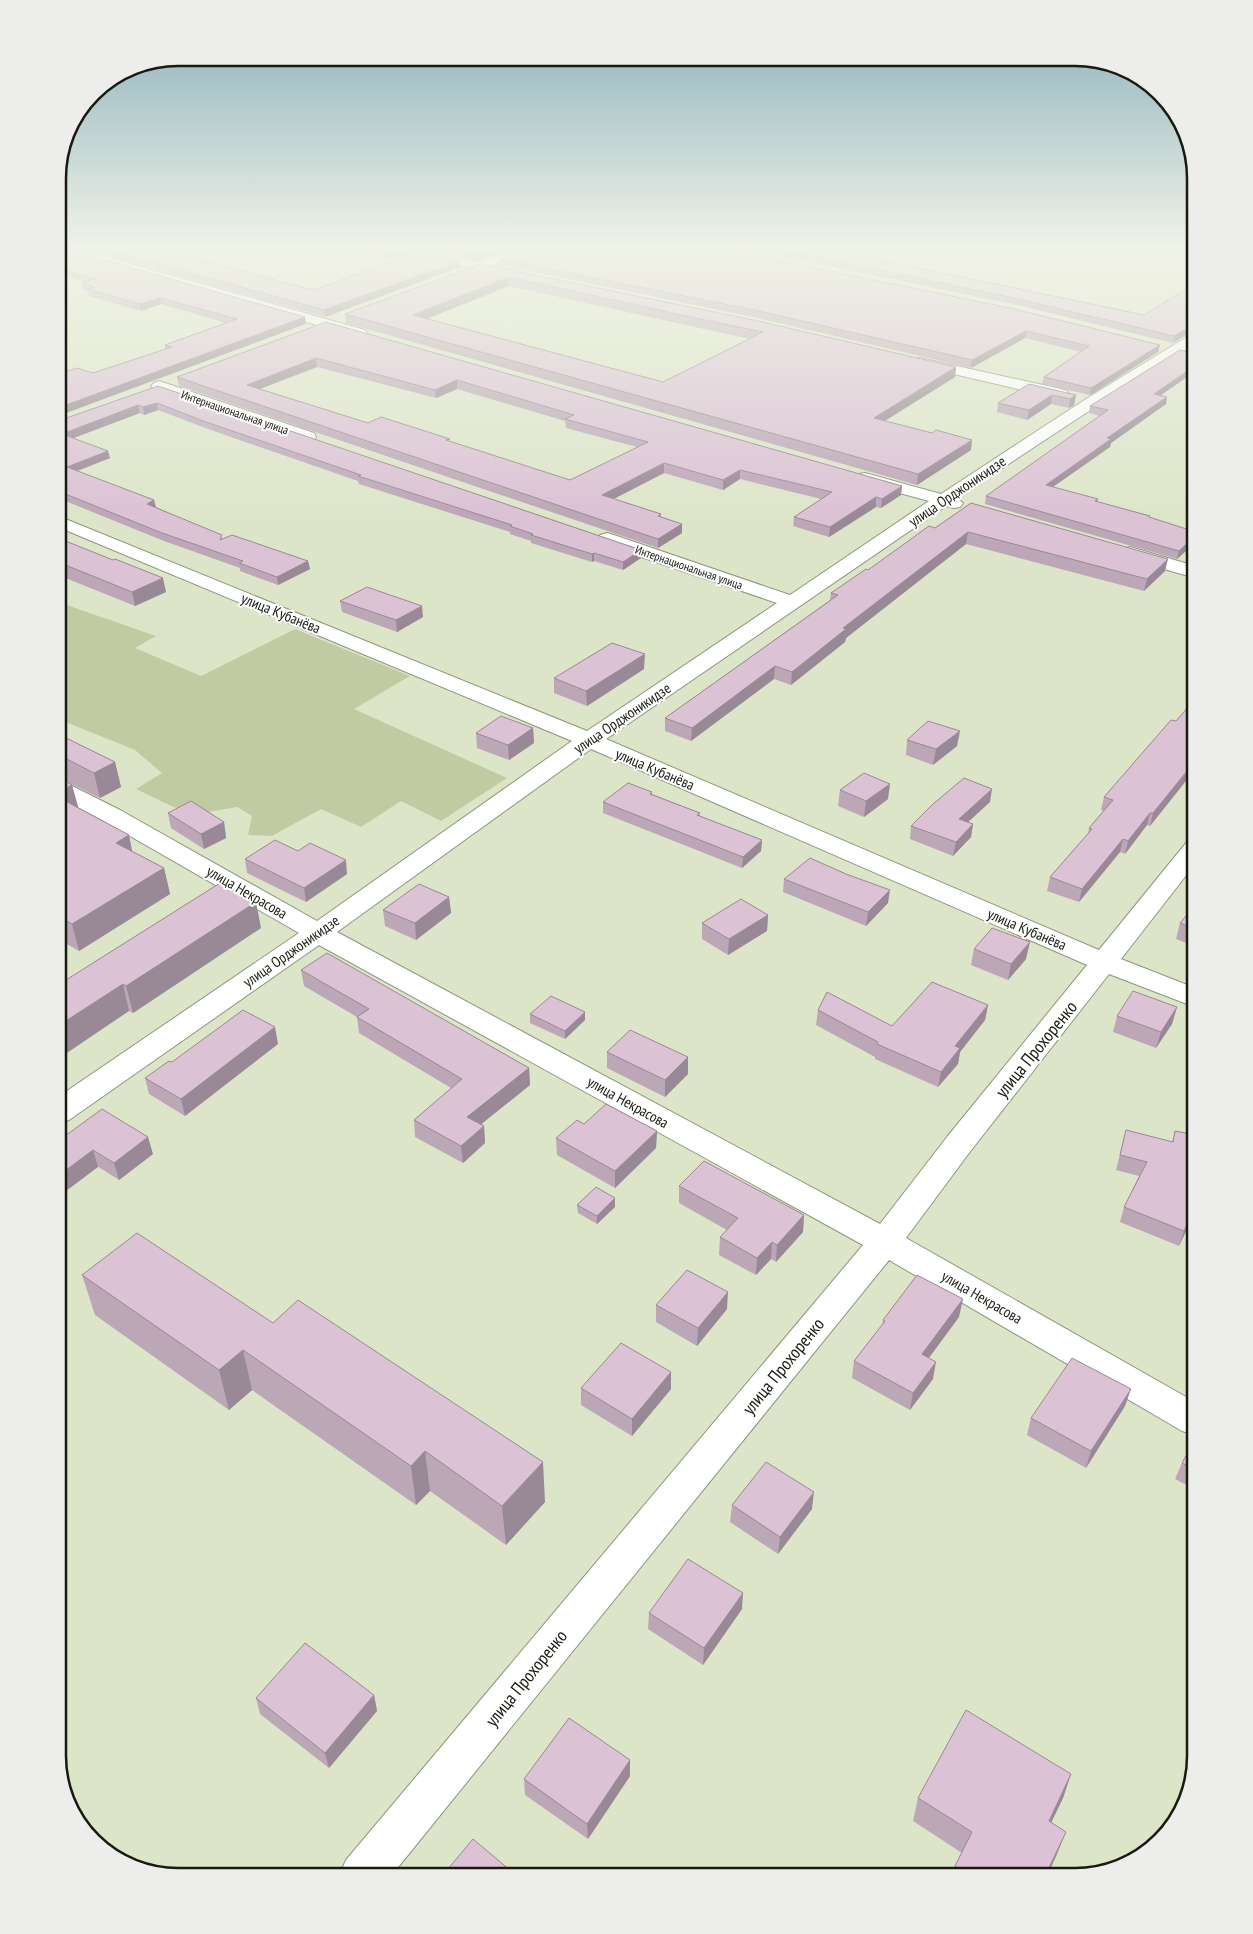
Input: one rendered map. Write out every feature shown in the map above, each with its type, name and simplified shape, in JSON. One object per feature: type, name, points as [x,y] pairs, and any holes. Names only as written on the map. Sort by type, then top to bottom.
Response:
[{"type":"street","name":"улица Орджоникидзе","points":[[66,1106],[318,933],[589,740],[943,500],[1092,402],[1187,344]]},
{"type":"street","points":[[1158,346],[1187,353]]},
{"type":"street","points":[[907,359],[1092,402]]},
{"type":"street","points":[[141,393],[178,379]]},
{"type":"street","name":"Интернациональная улица","points":[[160,386],[320,441]]},
{"type":"street","points":[[848,473],[971,508]]},
{"type":"street","name":"улица Кубанёва","points":[[66,525],[589,740],[1105,963],[1187,995]]},
{"type":"street","name":"Интернациональная улица","points":[[594,535],[792,602]]},
{"type":"street","points":[[1111,548],[1187,569]]},
{"type":"street","name":"улица Некрасова","points":[[66,792],[111,815],[318,933],[886,1242],[1187,1415]]},
{"type":"street","name":"улица Прохоренко","points":[[369,1868],[886,1242],[958,1145],[1187,859]]},
{"type":"green space","points":[[66,605],[156,636],[135,648],[201,676],[295,629],[410,676],[354,709],[507,778],[441,821],[401,801],[361,827],[321,809],[272,836],[248,835],[252,816],[237,807],[190,815],[136,789],[162,773],[135,750],[66,722]]},
{"type":"building","points":[[189,336],[253,336],[66,405],[66,371],[77,368],[93,373],[172,347],[165,345]]},
{"type":"building","points":[[287,336],[376,336],[902,486],[882,499],[876,497],[830,527],[794,517],[832,492],[740,470],[723,480],[664,463],[602,495],[661,514],[658,516],[682,524],[658,539],[177,377]],"holes":[[[316,358],[435,390],[457,380],[574,415],[565,419],[648,442],[570,480],[381,417],[368,423],[247,385]]]},
{"type":"building","points":[[425,336],[492,336],[663,382],[754,336],[824,336],[956,367],[874,418],[932,433],[936,430],[972,440],[918,474]]},
{"type":"building","points":[[869,336],[1016,336],[972,360]]},
{"type":"building","points":[[1048,336],[1125,336],[1160,345],[1091,388],[1044,377],[1089,346]]},
{"type":"building","points":[[1180,350],[1187,352],[1187,371],[1154,394],[1167,397],[1107,438],[1111,439],[1046,485],[1098,499],[1095,501],[1150,516],[1187,529],[1187,543],[1179,551],[986,496],[1108,410],[1090,406]]},
{"type":"building","points":[[1029,384],[1076,395],[1070,399],[1052,395],[1029,410],[998,403]]},
{"type":"building","points":[[158,386],[641,550],[623,562],[592,554],[531,535],[533,534],[510,526],[512,525],[358,476],[361,475],[206,422],[157,403],[143,407],[138,405],[66,432],[66,418]]},
{"type":"building","points":[[66,435],[108,451],[67,467],[154,500],[147,504],[222,535],[220,540],[232,535],[308,561],[277,577],[239,563],[243,561],[162,533],[66,494]]},
{"type":"building","points":[[971,503],[1168,559],[1147,579],[968,532],[843,628],[846,629],[792,672],[775,666],[692,728],[665,718],[838,595],[831,593],[866,569],[868,570],[929,526],[935,528]]},
{"type":"building","points":[[66,541],[163,578],[132,592],[66,565]]},
{"type":"building","points":[[367,587],[422,606],[396,620],[340,601]]},
{"type":"building","points":[[612,643],[645,654],[586,691],[554,678]]},
{"type":"building","points":[[1187,708],[1187,771],[1128,841],[1123,839],[1082,889],[1050,877],[1092,829],[1089,828],[1113,800],[1104,797],[1171,720],[1176,721]]},
{"type":"building","points":[[501,716],[533,728],[508,745],[476,733]]},
{"type":"building","points":[[928,721],[960,731],[936,749],[907,740]]},
{"type":"building","points":[[66,738],[115,762],[94,773],[66,759]]},
{"type":"building","points":[[864,773],[890,784],[866,801],[840,790]]},
{"type":"building","points":[[964,778],[992,789],[959,819],[973,824],[956,842],[911,826],[933,804]]},
{"type":"building","points":[[66,782],[72,785],[66,788]]},
{"type":"building","points":[[628,783],[652,792],[650,794],[700,813],[697,815],[762,840],[743,857],[603,802]]},
{"type":"building","points":[[66,801],[129,835],[116,843],[164,868],[72,924],[66,921]]},
{"type":"building","points":[[191,801],[224,822],[201,834],[168,813]]},
{"type":"building","points":[[275,840],[298,851],[310,843],[346,860],[304,888],[245,859]]},
{"type":"building","points":[[810,858],[890,890],[868,912],[784,879]]},
{"type":"building","points":[[220,883],[256,902],[126,986],[123,984],[66,1021],[66,980]]},
{"type":"building","points":[[419,884],[449,897],[415,923],[383,910]]},
{"type":"building","points":[[741,899],[768,915],[729,939],[702,923]]},
{"type":"building","points":[[1187,915],[1187,926],[1180,923]]},
{"type":"building","points":[[992,928],[1030,942],[1011,964],[974,949]]},
{"type":"building","points":[[327,953],[529,1068],[467,1117],[484,1126],[461,1146],[414,1120],[462,1079],[357,1017],[369,1009],[301,970]]},
{"type":"building","points":[[932,982],[988,1005],[955,1046],[960,1048],[941,1072],[877,1044],[878,1042],[818,1010],[827,992],[892,1026]]},
{"type":"building","points":[[1133,991],[1177,1007],[1161,1032],[1117,1016]]},
{"type":"building","points":[[551,996],[585,1012],[565,1031],[530,1014]]},
{"type":"building","points":[[243,1010],[275,1027],[181,1099],[145,1078],[169,1061],[172,1062]]},
{"type":"building","points":[[630,1030],[688,1057],[665,1080],[607,1052]]},
{"type":"building","points":[[606,1104],[657,1131],[615,1171],[556,1138],[577,1120],[584,1124]]},
{"type":"building","points":[[102,1109],[148,1137],[114,1163],[93,1150],[66,1170],[66,1135]]},
{"type":"building","points":[[1126,1130],[1173,1142],[1175,1131],[1187,1133],[1187,1225],[1184,1231],[1124,1207],[1147,1162],[1120,1155]]},
{"type":"building","points":[[704,1161],[804,1215],[777,1245],[772,1242],[757,1258],[720,1237],[738,1218],[679,1186]]},
{"type":"building","points":[[596,1187],[615,1198],[597,1216],[577,1205]]},
{"type":"building","points":[[137,1233],[273,1323],[298,1300],[543,1462],[502,1506],[425,1451],[411,1466],[243,1350],[219,1370],[82,1275]]},
{"type":"building","points":[[687,1270],[728,1292],[698,1328],[656,1305]]},
{"type":"building","points":[[917,1275],[963,1299],[922,1354],[936,1362],[913,1393],[854,1361]]},
{"type":"building","points":[[621,1343],[671,1372],[632,1419],[581,1388]]},
{"type":"building","points":[[1072,1358],[1131,1389],[1091,1451],[1031,1418]]},
{"type":"building","points":[[1187,1454],[1187,1466],[1182,1463]]},
{"type":"building","points":[[766,1462],[814,1492],[780,1537],[732,1505]]},
{"type":"building","points":[[688,1559],[743,1593],[704,1648],[649,1613]]},
{"type":"building","points":[[305,1643],[374,1695],[325,1753],[256,1698]]},
{"type":"building","points":[[966,1710],[1071,1774],[1049,1821],[1066,1832],[1049,1868],[958,1868],[955,1866],[972,1832],[918,1798]]},
{"type":"building","points":[[569,1718],[630,1760],[587,1824],[524,1779]]},
{"type":"building","points":[[473,1839],[507,1868],[449,1868]]}]
